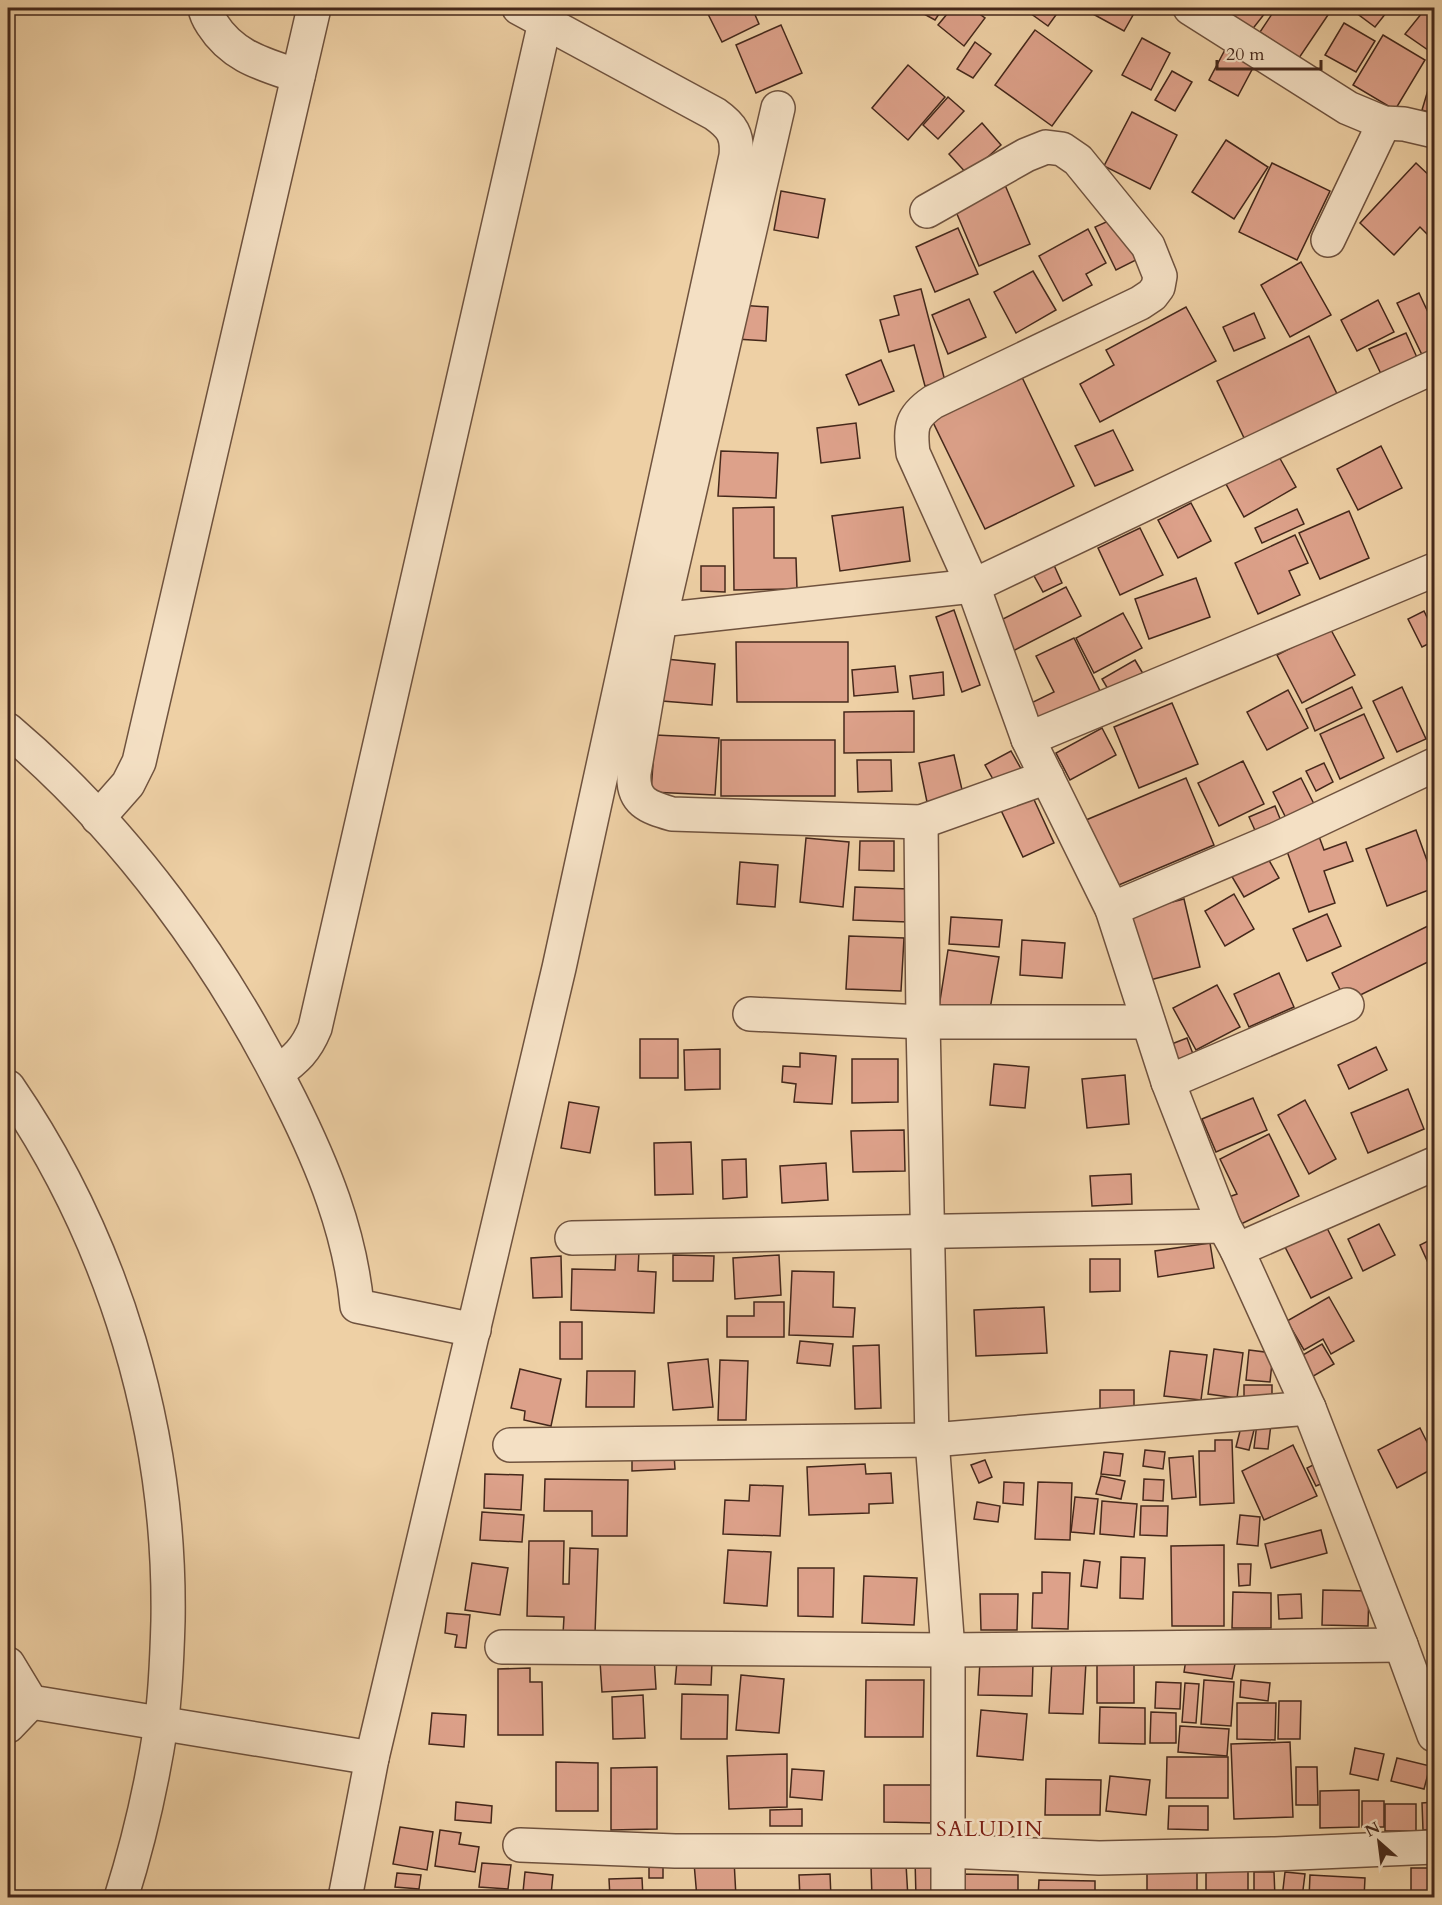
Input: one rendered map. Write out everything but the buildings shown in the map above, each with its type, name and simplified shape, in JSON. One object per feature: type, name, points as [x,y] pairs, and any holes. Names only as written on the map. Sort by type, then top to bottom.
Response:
[{"type":"street","points":[[205,8],[218,34],[231,48],[252,60],[298,76]]},
{"type":"street","points":[[98,818],[128,784],[139,762],[314,8]]},
{"type":"street","points":[[1190,8],[1348,108],[1384,123],[1404,124],[1434,131]]},
{"type":"street","points":[[277,1073],[297,1058],[308,1045],[315,1028],[532,15],[715,114],[734,132],[737,147],[559,968],[372,1758],[345,1898]]},
{"type":"street","points":[[778,108],[660,620],[633,787],[640,799],[651,808],[672,814],[921,822],[1047,777]]},
{"type":"street","points":[[1328,240],[1384,123]]},
{"type":"street","points":[[927,211],[1026,155],[1046,147],[1062,149],[1078,160],[1148,246],[1160,276],[1158,287],[1152,295],[1140,303],[933,402],[920,411],[912,423],[913,453],[973,586],[1028,739],[1112,909],[1168,1082],[1231,1238],[1309,1408],[1401,1645],[1431,1715]]},
{"type":"street","points":[[660,620],[973,586],[1434,367]]},
{"type":"street","points":[[1028,739],[1434,570]]},
{"type":"street","points":[[8,730],[71,789],[98,818],[171,904],[220,975],[277,1073],[303,1126],[341,1221],[354,1272],[357,1306],[474,1330]]},
{"type":"street","points":[[1112,909],[1277,839],[1434,765]]},
{"type":"street","points":[[921,822],[932,1440],[948,1650],[948,1898]]},
{"type":"street","points":[[1168,1082],[1347,1005]]},
{"type":"street","points":[[750,1014],[923,1022],[1148,1022]]},
{"type":"street","points":[[8,1087],[62,1176],[92,1239],[118,1305],[139,1373],[154,1442],[164,1511],[168,1582],[167,1653],[161,1723],[150,1792],[134,1858],[121,1898]]},
{"type":"street","points":[[572,1238],[928,1232],[1231,1238],[1434,1164]]},
{"type":"street","points":[[510,1445],[932,1440],[1309,1408]]},
{"type":"street","points":[[502,1647],[948,1650],[1401,1645]]},
{"type":"street","points":[[8,1664],[32,1702],[372,1758]]},
{"type":"street","points":[[8,1726],[32,1702]]},
{"type":"street","points":[[520,1845],[675,1851],[948,1851],[1099,1858],[1275,1854],[1434,1846]]},
{"type":"district","name":"SALUDIN","points":[[990,1829]]}]
